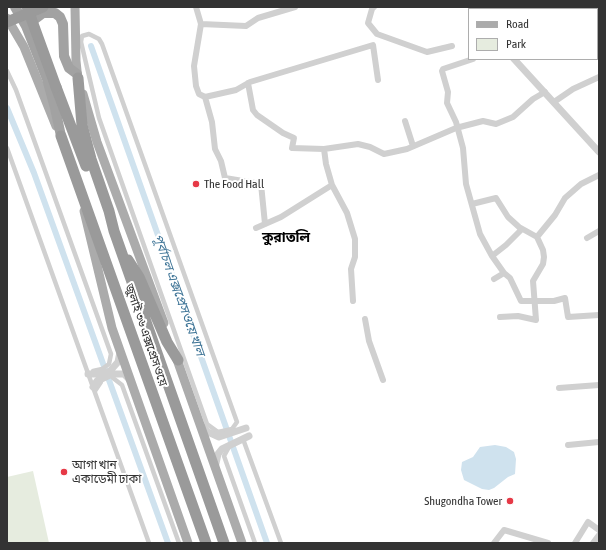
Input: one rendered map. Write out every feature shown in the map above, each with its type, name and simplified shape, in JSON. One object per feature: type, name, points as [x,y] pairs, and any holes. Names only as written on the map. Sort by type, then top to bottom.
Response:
[{"type":"highway","points":[[15,7],[26,26],[47,79],[56,108],[60,136]]},
{"type":"highway","points":[[7,14],[26,7],[100,202],[114,230]]},
{"type":"highway","points":[[7,22],[43,7]]},
{"type":"highway","points":[[26,26],[43,13],[56,13],[60,17],[63,24],[64,56],[69,68],[78,76],[80,107],[86,141],[114,230]]},
{"type":"highway","name":"জুলাই ৩৬ এক্সপ্রেসওয়ে","points":[[60,136],[80,188],[206,543]]},
{"type":"highway","name":"জুলাই ৩৬ এক্সপ্রেসওয়ে","points":[[114,230],[224,543]]},
{"type":"highway","points":[[119,246],[140,277],[167,342],[178,360]]},
{"type":"main road","points":[[75,7],[78,76],[97,142],[178,360],[242,543]]},
{"type":"main road","points":[[7,18],[24,47],[60,136]]},
{"type":"main road","points":[[80,188],[87,226],[112,328],[188,543]]},
{"type":"street","points":[[196,7],[201,24],[194,66],[196,86],[199,94],[205,97],[236,90],[248,83],[373,45],[378,80]]},
{"type":"street","points":[[201,24],[246,26],[258,18],[295,7]]},
{"type":"street","points":[[374,7],[368,23],[377,34],[426,52],[452,46]]},
{"type":"street","points":[[94,34],[102,44],[237,422],[232,429],[215,433],[207,424],[99,118],[81,42],[82,36],[94,34]]},
{"type":"street","points":[[470,60],[443,69],[442,71],[448,92],[448,103],[456,122],[456,128],[463,148],[466,184],[480,234],[492,256],[504,273],[510,278],[521,301],[554,301],[565,298],[568,317],[599,315]]},
{"type":"street","points":[[515,60],[599,152]]},
{"type":"street","points":[[7,71],[16,90],[111,354],[110,364],[89,374]]},
{"type":"street","points":[[554,102],[573,89],[599,77]]},
{"type":"street","points":[[248,83],[253,110],[257,115],[283,133],[294,138],[292,148],[324,149],[358,144],[370,147],[384,154],[413,146],[456,128],[483,122],[496,124],[512,117],[533,99],[545,92]]},
{"type":"street","points":[[205,97],[212,122],[215,149],[221,161],[225,178],[261,184],[265,224]]},
{"type":"street","points":[[405,121],[413,146]]},
{"type":"street","points":[[7,148],[89,374],[96,386],[149,543]]},
{"type":"street","points":[[324,149],[326,164],[332,185],[347,213],[354,239],[355,257],[351,269],[353,301]]},
{"type":"street","points":[[537,237],[555,215],[565,198],[582,184],[599,176]]},
{"type":"street","points":[[256,228],[281,217],[332,185]]},
{"type":"street","points":[[472,204],[496,198],[508,217],[522,229],[537,237],[543,250],[543,264],[533,281],[536,320],[518,316],[500,317]]},
{"type":"street","points":[[492,256],[522,229]]},
{"type":"street","points":[[587,238],[599,231]]},
{"type":"street","points":[[494,278],[504,273]]},
{"type":"street","points":[[365,319],[369,341],[383,380]]},
{"type":"street","points":[[89,374],[110,371],[118,362],[120,352]]},
{"type":"street","points":[[96,386],[112,374],[124,374],[129,379]]},
{"type":"street","points":[[112,378],[122,384],[179,543]]},
{"type":"street","points":[[559,388],[599,385]]},
{"type":"street","points":[[199,423],[224,437],[246,428]]},
{"type":"street","points":[[215,468],[225,446],[245,439],[281,543]]},
{"type":"street","points":[[568,445],[599,442]]},
{"type":"street","points":[[221,455],[255,543]]},
{"type":"street","points":[[575,543],[588,522],[599,530]]},
{"type":"street","points":[[494,543],[504,530],[548,543]]},
{"type":"street","points":[[593,543],[599,534]]},
{"type":"green space","points":[[33,471],[49,543],[7,543],[7,477]]},
{"type":"water","points":[[495,445],[506,447],[514,452],[516,459],[515,474],[489,490],[482,489],[464,480],[461,470],[462,462],[473,457],[480,447]]},
{"type":"waterway","name":"পূর্বাচল এক্সপ্রেসওয়ে খাল","points":[[91,46],[267,543]]},
{"type":"waterway","name":"পূর্বাচল এক্সপ্রেসওয়ে খাল","points":[[7,108],[34,173],[168,543]]},
{"type":"place","name":"The Food Hall","points":[[196,184]]},
{"type":"place","name":"আগা খান একাডেমী ঢাকা","points":[[64,472]]},
{"type":"place","name":"Shugondha Tower","points":[[510,501]]},
{"type":"district","name":"কুরাতলি","points":[[286,238]]}]
